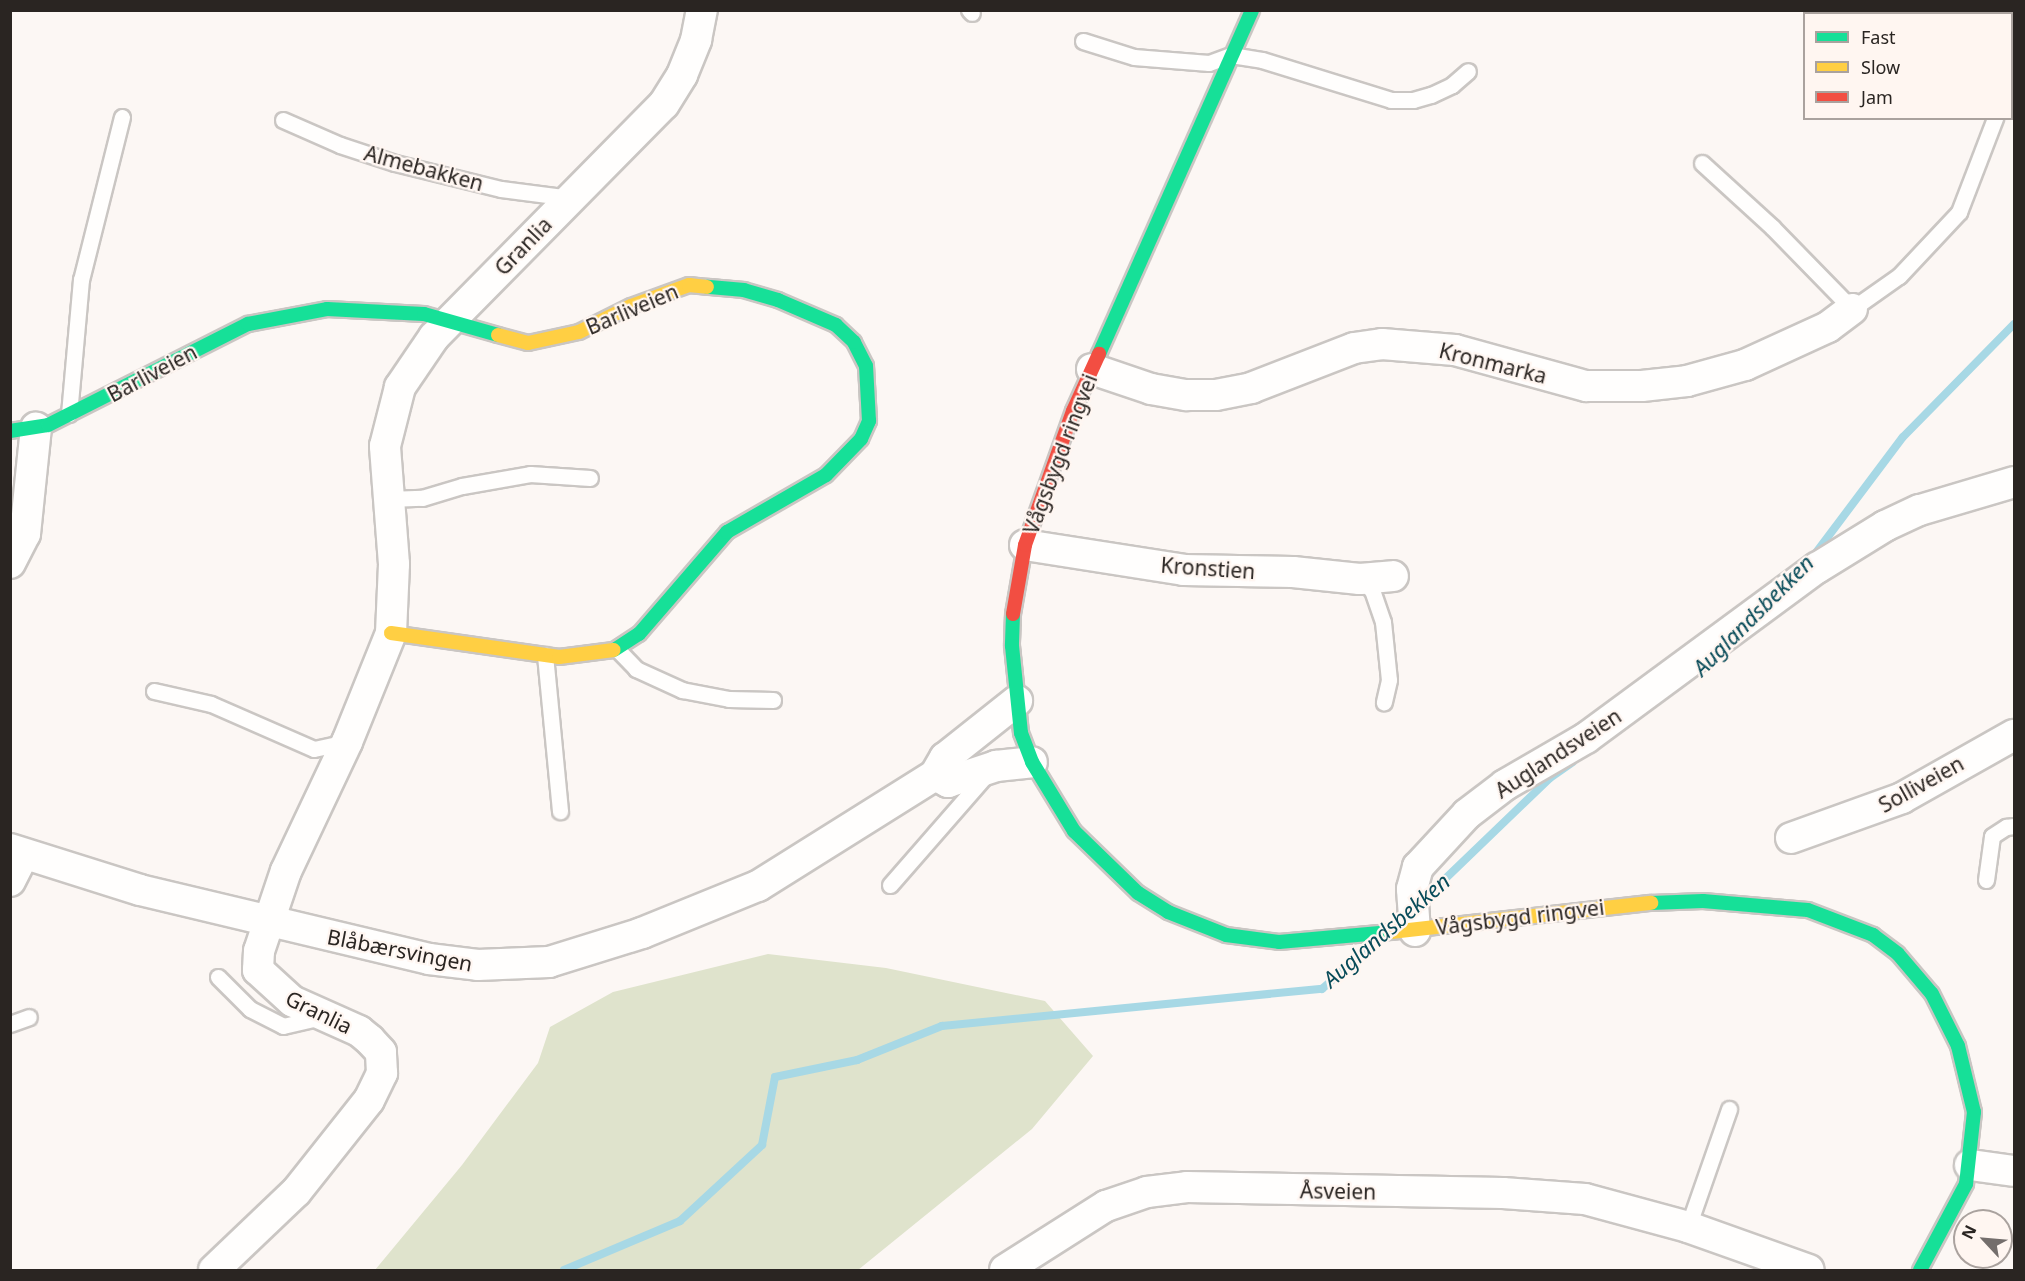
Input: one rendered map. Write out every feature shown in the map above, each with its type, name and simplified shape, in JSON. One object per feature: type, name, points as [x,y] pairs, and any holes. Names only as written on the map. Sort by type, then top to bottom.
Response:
[{"type":"street","name":"Granlia","points":[[214,1270],[296,1192],[369,1100],[382,1073],[381,1052],[370,1040],[278,992],[258,970],[259,951],[271,922],[286,871],[347,742],[391,633],[394,564],[385,446],[391,413],[411,370],[449,322],[664,104],[682,75],[696,40],[702,10]]},
{"type":"street","name":"Vågsbygd ringvei","points":[[1252,10],[1092,369],[1042,490],[1025,544],[1013,613],[1017,701],[1021,733],[1032,762],[1074,831],[1095,855],[1138,894],[1201,927],[1227,936],[1279,942],[1415,931],[1614,905],[1703,901],[1808,910],[1846,922],[1873,935],[1898,954],[1918,974],[1945,1018],[1968,1077],[1974,1112],[1966,1184],[1920,1270]]},
{"type":"street","name":"Barliveien","points":[[10,563],[25,534],[23,430],[69,414],[162,370],[223,335],[259,321],[327,309],[424,314],[528,343],[553,340],[688,285],[744,290],[778,300],[836,325],[854,342],[866,366],[869,396],[868,421],[861,440],[826,475],[727,532],[639,634],[617,649],[589,656],[545,655],[391,633]]},
{"type":"street","name":"Kronmarka","points":[[1092,369],[1152,389],[1186,395],[1216,395],[1251,388],[1354,348],[1382,344],[1455,350],[1586,386],[1642,387],[1687,381],[1745,365],[1828,327],[1852,309]]},
{"type":"street","name":"Auglandsveien","points":[[1415,931],[1412,889],[1418,867],[1467,814],[1505,785],[1586,738],[1817,568],[1886,526],[1920,510],[2014,482]]},
{"type":"street","name":"Kronstien","points":[[1025,544],[1184,570],[1293,572],[1360,579],[1393,576]]},
{"type":"street","name":"Blåbærsvingen","points":[[15,862],[459,964],[514,965],[564,959],[642,933],[758,886],[935,775],[945,758],[1017,701]]},
{"type":"street","name":"Solliveien","points":[[1791,838],[1902,798],[2014,735]]},
{"type":"street","points":[[935,775],[948,782],[996,766],[1032,762]]},
{"type":"street","points":[[1970,1164],[2014,1171]]},
{"type":"street","name":"Åsveien","points":[[1005,1270],[1106,1206],[1147,1192],[1187,1187],[1503,1193],[1584,1199],[1689,1227],[1809,1270]]},
{"type":"lane","points":[[1083,41],[1134,57],[1209,63],[1231,55],[1262,60],[1391,100],[1413,100],[1431,95],[1452,85],[1468,71]]},
{"type":"lane","name":"Barliveien","points":[[69,414],[81,280],[122,117]]},
{"type":"lane","name":"Almebakken","points":[[283,120],[340,145],[395,163],[501,189],[570,198]]},
{"type":"lane","name":"Kronmarka","points":[[1852,309],[1923,254],[1959,212],[1994,120]]},
{"type":"lane","points":[[1702,162],[1781,235],[1852,309]]},
{"type":"lane","points":[[388,499],[422,498],[462,486],[530,474],[590,478]]},
{"type":"lane","points":[[1360,579],[1372,590],[1383,622],[1389,680],[1384,702]]},
{"type":"lane","points":[[617,649],[636,669],[682,690],[729,699],[773,699]]},
{"type":"lane","points":[[545,655],[560,811]]},
{"type":"lane","points":[[154,691],[211,704],[314,749],[347,742]]},
{"type":"lane","points":[[890,885],[996,766]]},
{"type":"lane","points":[[1986,880],[1992,836],[2006,826],[2014,826]]},
{"type":"lane","points":[[218,977],[250,1009],[283,1026],[327,1017]]},
{"type":"lane","points":[[10,1024],[30,1017]]},
{"type":"lane","points":[[1689,1227],[1728,1109]]},
{"type":"green space","points":[[768,954],[886,968],[1045,1001],[1093,1056],[1032,1129],[858,1270],[375,1270],[462,1165],[538,1063],[550,1027],[613,992]]},
{"type":"waterway","name":"Auglandsbekken","points":[[1812,558],[1903,437],[2014,324]]},
{"type":"waterway","name":"Auglandsbekken","points":[[1419,904],[1550,778],[1573,762]]},
{"type":"waterway","name":"Auglandsbekken","points":[[564,1270],[680,1221],[762,1145],[775,1077],[857,1060],[942,1026],[1322,989],[1371,946]]},
{"type":"traffic: fast","points":[[1099,354],[1252,10]]},
{"type":"traffic: fast","points":[[614,650],[639,634],[727,532],[826,475],[861,439],[869,421],[866,366],[854,342],[836,325],[778,300],[744,290],[707,287]]},
{"type":"traffic: fast","points":[[10,431],[48,425],[248,324],[327,309],[424,314],[498,335]]},
{"type":"traffic: fast","points":[[1013,614],[1012,646],[1021,733],[1032,762],[1074,831],[1138,893],[1168,912],[1226,935],[1279,942],[1391,932]]},
{"type":"traffic: fast","points":[[1651,903],[1703,901],[1808,910],[1873,935],[1898,954],[1932,994],[1958,1046],[1974,1112],[1966,1184],[1920,1270]]},
{"type":"traffic: slow","points":[[498,335],[528,343],[579,332],[631,306],[689,285],[707,287]]},
{"type":"traffic: slow","points":[[391,633],[559,657],[614,650]]},
{"type":"traffic: slow","points":[[1391,932],[1651,903]]},
{"type":"traffic: jam","points":[[1013,614],[1025,545],[1073,411],[1099,354]]}]
